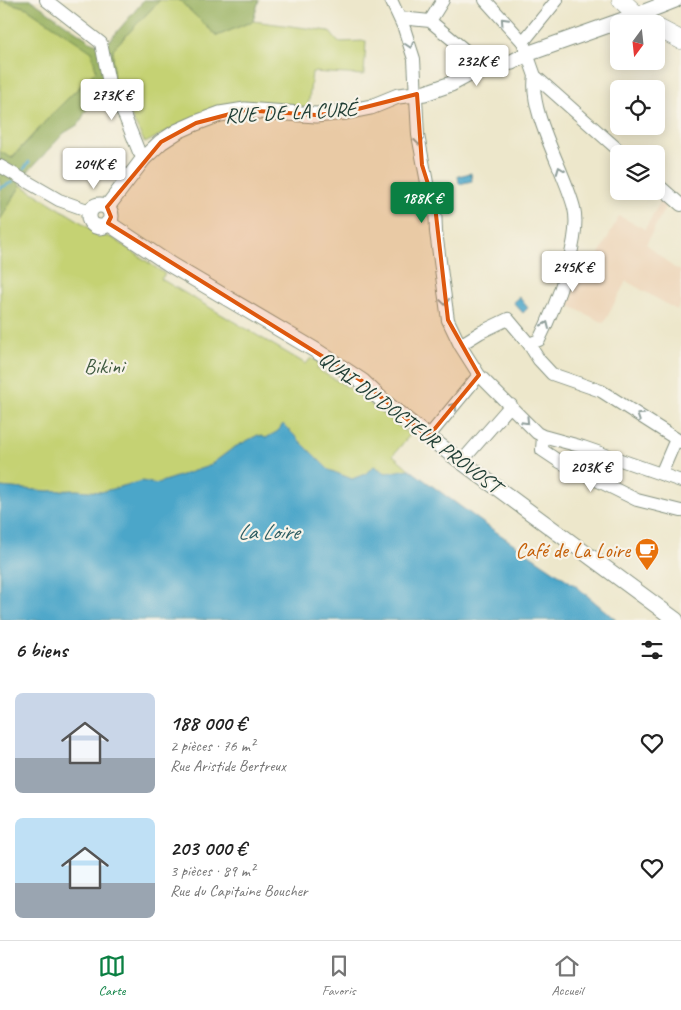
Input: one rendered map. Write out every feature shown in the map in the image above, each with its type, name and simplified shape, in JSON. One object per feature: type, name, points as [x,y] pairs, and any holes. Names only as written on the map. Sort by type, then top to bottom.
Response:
[{"type":"main road","points":[[621,0],[638,15]]},
{"type":"main road","points":[[665,32],[681,40]]},
{"type":"street","points":[[46,0],[101,43],[110,88],[125,117],[139,152],[144,158]]},
{"type":"street","points":[[391,0],[400,18],[414,60],[418,135],[422,165],[435,206],[436,232],[448,320],[460,345],[479,375],[538,433],[681,481]]},
{"type":"street","points":[[430,21],[442,0]]},
{"type":"street","points":[[485,0],[525,48],[535,76],[534,86],[540,116],[575,210],[574,242],[562,285],[539,340],[529,344]]},
{"type":"street","points":[[400,18],[430,21],[484,66],[512,62],[525,48],[557,0]]},
{"type":"street","points":[[652,15],[675,0]]},
{"type":"street","points":[[525,48],[610,28]]},
{"type":"street","name":"RUE DE LA CURÉ","points":[[107,207],[144,158],[160,142],[196,122],[244,110],[316,115],[346,112],[371,106],[398,96],[425,93],[451,84],[484,66]]},
{"type":"street","points":[[535,76],[613,145]]},
{"type":"street","points":[[0,166],[59,200],[90,211]]},
{"type":"street","points":[[665,191],[681,205]]},
{"type":"street","points":[[98,205],[107,207],[112,217],[108,224],[102,227],[93,224],[89,218],[90,211],[98,205]]},
{"type":"street","name":"QUAI DU DOCTEUR PROVOST","points":[[108,224],[171,265],[362,380],[382,400],[428,437],[676,620]]},
{"type":"street","points":[[460,345],[508,319],[552,374],[600,391],[678,441],[661,474]]},
{"type":"street","points":[[428,437],[479,375]]},
{"type":"street","points":[[461,462],[511,405]]},
{"type":"street","points":[[543,436],[542,450],[560,462],[637,500],[681,512]]},
{"type":"highlighted area","points":[[417,94],[422,165],[435,206],[448,320],[479,375],[428,437],[362,381],[108,223],[111,217],[107,207],[161,142],[196,123],[245,110],[316,115],[346,112]]},
{"type":"shaded area","points":[[665,199],[668,202],[646,244],[673,267],[681,271],[681,303],[677,310],[626,281],[604,323],[560,301],[574,251],[595,262],[619,216],[645,229],[661,200]]},
{"type":"green space","points":[[0,0],[27,8],[93,52],[96,71],[11,158],[0,152]]},
{"type":"green space","points":[[0,0],[31,0],[90,41],[104,47],[143,0],[160,0],[113,49],[113,76],[117,89],[91,101],[79,124],[64,133],[19,181],[21,185],[0,220],[0,152],[12,158],[54,112],[96,71],[92,52],[27,8]]},
{"type":"green space","points":[[160,0],[179,0],[217,36],[253,21],[329,31],[338,42],[366,41],[364,75],[312,72],[308,109],[187,121],[145,143],[117,89],[113,76],[113,49]]},
{"type":"green space","points":[[179,0],[259,0],[253,21],[217,36]]},
{"type":"green space","name":"Bikini","points":[[21,185],[98,234],[113,238],[165,274],[161,279],[306,364],[311,358],[321,363],[317,369],[351,389],[410,435],[393,455],[409,469],[386,473],[374,466],[365,474],[352,479],[329,470],[283,424],[279,431],[266,438],[258,435],[233,448],[209,466],[155,484],[142,481],[101,492],[76,490],[48,491],[0,487],[0,220]]},
{"type":"water","points":[[471,173],[472,181],[459,184],[458,176]]},
{"type":"water","points":[[519,297],[528,308],[523,313],[513,302]]},
{"type":"water","name":"La Loire","points":[[283,424],[329,470],[352,479],[365,474],[374,466],[386,473],[409,469],[486,525],[576,586],[616,620],[0,620],[0,487],[48,491],[76,490],[101,492],[142,481],[155,484],[209,466],[233,448],[258,435],[266,438],[278,431]]},
{"type":"waterway","points":[[24,169],[29,162]]},
{"type":"waterway","points":[[0,188],[13,182]]},
{"type":"place","name":"Café de La Loire","points":[[647,571]]}]
